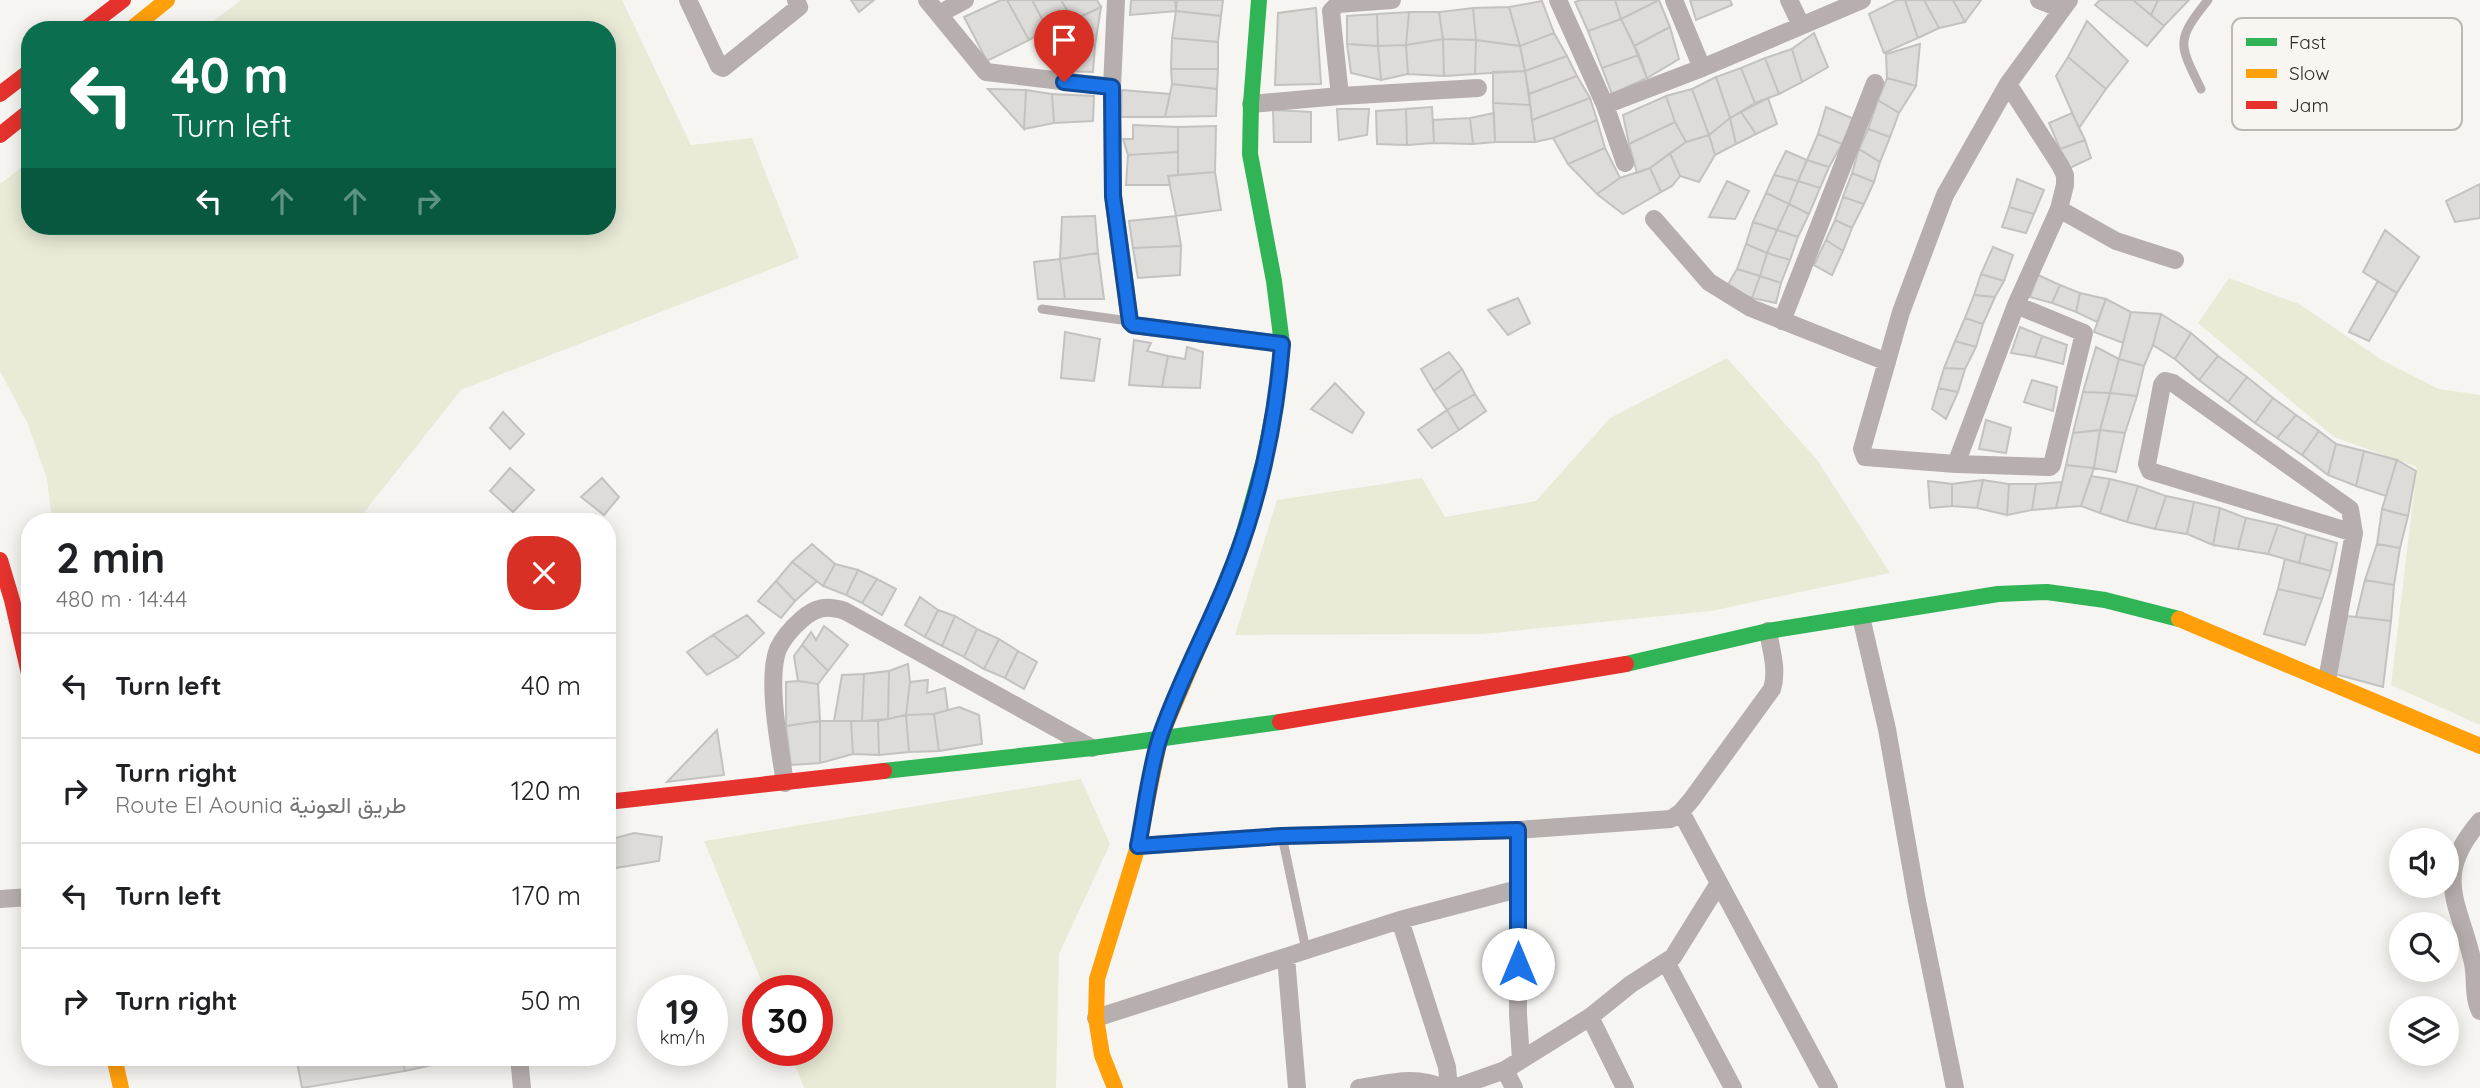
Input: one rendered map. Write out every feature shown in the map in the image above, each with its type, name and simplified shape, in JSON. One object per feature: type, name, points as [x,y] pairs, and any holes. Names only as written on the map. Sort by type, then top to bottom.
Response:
[{"type":"street","points":[[96,21],[123,0]]},
{"type":"street","points":[[141,21],[167,0]]},
{"type":"street","points":[[688,0],[719,66],[723,68],[799,8],[796,0]]},
{"type":"street","points":[[965,0],[933,7],[986,72],[1112,87]]},
{"type":"street","points":[[1116,0],[1112,87],[1113,196],[1129,321],[1133,325],[1282,344]]},
{"type":"street","points":[[1115,1088],[1102,1055],[1096,1018],[1097,979],[1138,846],[1160,738],[1228,579],[1243,536],[1264,460],[1278,387],[1282,344],[1274,281],[1250,154],[1259,0]]},
{"type":"street","points":[[1340,96],[1331,11],[1338,4],[1392,0]]},
{"type":"street","points":[[1558,0],[1605,105],[1625,163]]},
{"type":"street","points":[[1674,0],[1702,68]]},
{"type":"street","points":[[1789,0],[1801,26]]},
{"type":"street","points":[[1605,105],[1702,68],[1861,0]]},
{"type":"street","points":[[2016,306],[2084,333],[2050,467],[1956,464],[1868,458],[1864,455],[1863,449],[1901,312],[1945,195],[2008,84],[2066,4],[2039,0]]},
{"type":"street","points":[[0,94],[21,78]]},
{"type":"street","points":[[1782,321],[1875,83]]},
{"type":"street","points":[[1956,464],[2016,306],[2059,209],[2065,176],[2008,84]]},
{"type":"street","points":[[1251,104],[1478,88]]},
{"type":"street","points":[[0,135],[21,118]]},
{"type":"street","points":[[2059,209],[2116,241],[2175,260]]},
{"type":"street","points":[[1654,219],[1709,282],[1751,308],[1887,362]]},
{"type":"street","points":[[2328,680],[2354,533],[2353,514],[2346,505],[2173,383],[2165,381],[2147,464],[2150,471],[2354,533]]},
{"type":"street","points":[[0,560],[21,639]]},
{"type":"street","points":[[616,801],[1092,748],[1335,713],[1631,663],[1769,631],[1998,594],[2047,592],[2105,600],[2182,620],[2480,746]]},
{"type":"street","points":[[785,783],[775,701],[778,650],[787,633],[800,620],[822,607],[845,611],[1092,748]]},
{"type":"street","points":[[1861,617],[1886,730],[1955,1088]]},
{"type":"street","points":[[1138,846],[1282,836],[1518,830],[1671,819],[1681,812],[1772,689],[1774,669],[1769,631]]},
{"type":"street","points":[[1681,812],[1829,1088]]},
{"type":"street","points":[[2480,821],[2461,848],[2451,879],[2455,906],[2474,969],[2476,998],[2480,1011]]},
{"type":"street","points":[[1518,830],[1518,1014],[1521,1060]]},
{"type":"street","points":[[1454,1088],[1505,1070],[1590,1017],[1631,984],[1678,953],[1719,883]]},
{"type":"street","points":[[1096,1018],[1401,920],[1518,889]]},
{"type":"street","points":[[0,899],[21,898]]},
{"type":"street","points":[[1359,1088],[1423,1080],[1447,1088],[1447,1067],[1401,920]]},
{"type":"street","points":[[1286,957],[1297,1088]]},
{"type":"street","points":[[1666,962],[1733,1088]]},
{"type":"street","points":[[1590,1017],[1625,1088]]},
{"type":"street","points":[[116,1066],[121,1088]]},
{"type":"street","points":[[520,1066],[522,1088]]},
{"type":"street","points":[[1505,1070],[1514,1088]]},
{"type":"lane","points":[[2202,89],[2183,52],[2184,34],[2208,0]]},
{"type":"lane","points":[[1042,309],[1129,321]]},
{"type":"lane","points":[[1282,836],[1306,950]]},
{"type":"green space","points":[[241,0],[622,0],[691,145],[752,138],[799,258],[461,390],[364,513],[51,513],[47,479],[28,424],[0,371],[0,184],[21,168],[21,235],[616,235],[616,21],[214,21]]},
{"type":"green space","points":[[2229,278],[2299,304],[2382,360],[2439,389],[2480,395],[2480,725],[2391,685],[2417,467],[2334,437],[2198,323]]},
{"type":"green space","points":[[1727,358],[1818,461],[1890,573],[1711,611],[1483,634],[1235,635],[1277,500],[1422,478],[1445,517],[1536,501],[1610,418]]},
{"type":"green space","points":[[1081,779],[1110,844],[1059,954],[1056,1088],[804,1088],[795,1066],[833,1066],[833,975],[759,975],[704,841]]},
{"type":"building","points":[[851,0],[874,0],[859,12]]},
{"type":"building","points":[[1001,0],[1007,0],[1029,40],[987,61],[964,17]]},
{"type":"building","points":[[1007,0],[1032,0],[1048,30],[1029,40]]},
{"type":"building","points":[[1032,0],[1061,0],[1073,20],[1048,30]]},
{"type":"building","points":[[1061,0],[1097,0],[1101,7],[1073,20]]},
{"type":"building","points":[[1131,0],[1175,0],[1176,11],[1130,15]]},
{"type":"building","points":[[1177,0],[1223,0],[1221,16],[1176,11]]},
{"type":"building","points":[[1615,0],[1621,19],[1588,31],[1575,2]]},
{"type":"building","points":[[1615,0],[1659,0],[1621,19]]},
{"type":"building","points":[[1659,0],[1670,27],[1634,46],[1621,19]]},
{"type":"building","points":[[1690,0],[1730,0],[1732,5],[1696,20]]},
{"type":"building","points":[[1897,0],[1905,0],[1918,38],[1884,53],[1869,14]]},
{"type":"building","points":[[1905,0],[1924,0],[1939,28],[1918,38]]},
{"type":"building","points":[[1924,0],[1953,0],[1965,22],[1939,28]]},
{"type":"building","points":[[1953,0],[1981,0],[1965,22]]},
{"type":"building","points":[[2100,0],[2133,0],[2164,26],[2147,46],[2095,5]]},
{"type":"building","points":[[2133,0],[2158,0],[2151,15]]},
{"type":"building","points":[[2158,0],[2189,0],[2164,26],[2151,15]]},
{"type":"building","points":[[1542,1],[1554,33],[1520,46],[1509,7]]},
{"type":"building","points":[[1101,7],[1095,45],[1059,48],[1060,27]]},
{"type":"building","points":[[1509,7],[1520,46],[1476,40],[1473,8]]},
{"type":"building","points":[[1316,8],[1321,84],[1275,85],[1278,13]]},
{"type":"building","points":[[1473,8],[1476,40],[1443,39],[1439,12]]},
{"type":"building","points":[[1176,11],[1221,16],[1218,42],[1172,38]]},
{"type":"building","points":[[1409,12],[1439,12],[1443,39],[1406,45]]},
{"type":"building","points":[[1409,12],[1406,45],[1378,46],[1377,14]]},
{"type":"building","points":[[1377,14],[1378,46],[1347,44],[1347,16]]},
{"type":"building","points":[[1621,19],[1639,55],[1602,68],[1588,31]]},
{"type":"building","points":[[2087,21],[2128,61],[2106,89],[2068,57]]},
{"type":"building","points":[[1670,27],[1679,59],[1647,78],[1634,46]]},
{"type":"building","points":[[1554,33],[1567,56],[1525,71],[1520,46]]},
{"type":"building","points":[[1814,33],[1828,67],[1802,82],[1792,49]]},
{"type":"building","points":[[1172,38],[1218,42],[1218,69],[1171,69]]},
{"type":"building","points":[[1443,39],[1476,40],[1475,74],[1444,76]]},
{"type":"building","points":[[1443,39],[1444,76],[1408,74],[1406,45]]},
{"type":"building","points":[[1476,40],[1520,46],[1525,71],[1475,74]]},
{"type":"building","points":[[1347,44],[1378,46],[1381,80],[1351,73]]},
{"type":"building","points":[[1920,44],[1916,86],[1887,78],[1886,54]]},
{"type":"building","points":[[1095,45],[1093,72],[1058,71],[1059,48]]},
{"type":"building","points":[[1406,45],[1408,74],[1381,80],[1378,46]]},
{"type":"building","points":[[1792,49],[1802,82],[1779,94],[1765,58]]},
{"type":"building","points":[[1639,55],[1647,78],[1612,94],[1602,68]]},
{"type":"building","points":[[1567,56],[1577,76],[1529,94],[1525,71]]},
{"type":"building","points":[[2068,57],[2106,89],[2079,128],[2056,76]]},
{"type":"building","points":[[1765,58],[1779,94],[1755,103],[1741,68]]},
{"type":"building","points":[[1741,68],[1755,103],[1730,118],[1716,77]]},
{"type":"building","points":[[1171,69],[1218,69],[1217,89],[1172,84]]},
{"type":"building","points":[[1525,71],[1530,105],[1493,103],[1493,72]]},
{"type":"building","points":[[1577,76],[1590,98],[1532,120],[1529,94]]},
{"type":"building","points":[[1716,77],[1730,118],[1709,135],[1692,89]]},
{"type":"building","points":[[1887,78],[1916,86],[1899,113],[1878,100]]},
{"type":"building","points":[[1172,84],[1217,89],[1216,116],[1165,117]]},
{"type":"building","points":[[988,89],[1026,90],[1024,129]]},
{"type":"building","points":[[1692,89],[1709,135],[1686,142],[1675,122],[1666,96]]},
{"type":"building","points":[[1026,90],[1052,94],[1054,123],[1024,129]]},
{"type":"building","points":[[1122,90],[1170,94],[1165,117],[1121,117]]},
{"type":"building","points":[[1052,94],[1094,96],[1093,121],[1054,123]]},
{"type":"building","points":[[1666,96],[1675,122],[1629,144],[1623,115]]},
{"type":"building","points":[[1590,98],[1597,120],[1553,138],[1535,142],[1532,120]]},
{"type":"building","points":[[1768,98],[1777,124],[1756,134],[1741,112]]},
{"type":"building","points":[[1878,100],[1899,113],[1890,137],[1868,129]]},
{"type":"building","points":[[1493,103],[1530,105],[1535,142],[1495,142]]},
{"type":"building","points":[[1432,107],[1434,143],[1407,145],[1406,109]]},
{"type":"building","points":[[1826,107],[1854,119],[1842,144],[1818,134]]},
{"type":"building","points":[[1337,109],[1369,109],[1367,135],[1339,140]]},
{"type":"building","points":[[1406,109],[1407,145],[1377,144],[1376,111]]},
{"type":"building","points":[[1273,110],[1311,112],[1311,142],[1274,142]]},
{"type":"building","points":[[1741,112],[1756,134],[1736,144],[1730,118]]},
{"type":"building","points":[[1494,113],[1495,142],[1473,144],[1470,118]]},
{"type":"building","points":[[2072,113],[2085,140],[2060,149],[2049,123]]},
{"type":"building","points":[[1470,118],[1473,144],[1434,143],[1433,120]]},
{"type":"building","points":[[1730,118],[1736,144],[1715,155],[1709,135]]},
{"type":"building","points":[[1597,120],[1605,148],[1568,164],[1553,138]]},
{"type":"building","points":[[1675,122],[1686,142],[1650,168],[1637,173],[1629,144]]},
{"type":"building","points":[[1133,125],[1178,127],[1178,152],[1128,155],[1123,139],[1133,139]]},
{"type":"building","points":[[1216,126],[1215,172],[1178,175],[1178,127]]},
{"type":"building","points":[[1868,129],[1890,137],[1880,162],[1859,149]]},
{"type":"building","points":[[1818,134],[1842,144],[1829,167],[1807,160]]},
{"type":"building","points":[[1709,135],[1715,155],[1699,182],[1680,176],[1670,153],[1686,142]]},
{"type":"building","points":[[2085,140],[2091,158],[2070,168],[2060,149]]},
{"type":"building","points":[[1605,148],[1620,178],[1597,194],[1568,164]]},
{"type":"building","points":[[1859,149],[1880,162],[1874,182],[1852,173]]},
{"type":"building","points":[[1786,151],[1807,160],[1798,181],[1774,175]]},
{"type":"building","points":[[1178,152],[1178,175],[1168,176],[1170,185],[1126,185],[1128,155]]},
{"type":"building","points":[[1670,153],[1680,176],[1672,186],[1661,192],[1650,168]]},
{"type":"building","points":[[1807,160],[1829,167],[1820,188],[1798,181]]},
{"type":"building","points":[[1650,168],[1661,192],[1623,214],[1597,194],[1620,178]]},
{"type":"building","points":[[1215,172],[1221,210],[1176,216],[1168,176]]},
{"type":"building","points":[[1852,173],[1874,182],[1864,204],[1843,197]]},
{"type":"building","points":[[1774,175],[1798,181],[1789,204],[1766,193]]},
{"type":"building","points":[[2017,179],[2044,190],[2034,214],[2009,207]]},
{"type":"building","points":[[1727,181],[1749,191],[1735,219],[1709,217]]},
{"type":"building","points":[[1798,181],[1820,188],[1809,214],[1789,204]]},
{"type":"building","points":[[2480,184],[2480,218],[2455,222],[2446,201]]},
{"type":"building","points":[[1766,193],[1789,204],[1777,230],[1753,222]]},
{"type":"building","points":[[1843,197],[1864,204],[1852,228],[1835,220]]},
{"type":"building","points":[[1789,204],[1809,214],[1798,237],[1777,230]]},
{"type":"building","points":[[2009,207],[2034,214],[2026,233],[2002,227]]},
{"type":"building","points":[[1095,216],[1098,253],[1060,259],[1062,217]]},
{"type":"building","points":[[1176,216],[1181,246],[1133,248],[1129,221]]},
{"type":"building","points":[[1835,220],[1852,228],[1843,251],[1826,240]]},
{"type":"building","points":[[1753,222],[1777,230],[1767,253],[1746,244]]},
{"type":"building","points":[[1777,230],[1798,237],[1790,260],[1767,253]]},
{"type":"building","points":[[2385,230],[2419,257],[2397,293],[2363,272]]},
{"type":"building","points":[[1826,240],[1843,251],[1832,275],[1814,265]]},
{"type":"building","points":[[1746,244],[1767,253],[1760,276],[1737,269]]},
{"type":"building","points":[[1181,246],[1180,275],[1138,278],[1133,248]]},
{"type":"building","points":[[1993,247],[2013,255],[2004,281],[1981,274]]},
{"type":"building","points":[[1098,253],[1104,299],[1065,299],[1060,259]]},
{"type":"building","points":[[1767,253],[1790,260],[1781,283],[1760,276]]},
{"type":"building","points":[[1060,259],[1065,299],[1038,299],[1034,262]]},
{"type":"building","points":[[1737,269],[1760,276],[1752,298],[1726,288]]},
{"type":"building","points":[[1981,274],[2004,281],[1995,297],[1974,295]]},
{"type":"building","points":[[2038,275],[2060,285],[2052,303],[2030,297]]},
{"type":"building","points":[[1760,276],[1781,283],[1776,303],[1752,298]]},
{"type":"building","points":[[2378,281],[2397,293],[2369,341],[2349,332]]},
{"type":"building","points":[[2060,285],[2080,293],[2076,312],[2052,303]]},
{"type":"building","points":[[2080,293],[2106,299],[2097,322],[2076,312]]},
{"type":"building","points":[[1974,295],[1995,297],[1983,324],[1965,318]]},
{"type":"building","points":[[1518,298],[1530,323],[1508,335],[1488,310]]},
{"type":"building","points":[[2106,299],[2131,312],[2123,343],[2094,332]]},
{"type":"building","points":[[2131,312],[2161,314],[2144,366],[2119,359]]},
{"type":"building","points":[[2161,314],[2191,333],[2175,359],[2153,345]]},
{"type":"building","points":[[1965,318],[1983,324],[1976,347],[1955,341]]},
{"type":"building","points":[[2020,327],[2042,336],[2035,357],[2011,353]]},
{"type":"building","points":[[1065,332],[1100,339],[1094,381],[1061,378]]},
{"type":"building","points":[[2191,333],[2218,356],[2199,380],[2175,359]]},
{"type":"building","points":[[2042,336],[2067,345],[2063,364],[2035,357]]},
{"type":"building","points":[[1134,340],[1151,343],[1147,351],[1168,356],[1162,387],[1129,385]]},
{"type":"building","points":[[1955,341],[1976,347],[1965,369],[1944,368]]},
{"type":"building","points":[[1187,347],[1203,352],[1200,388],[1162,387],[1168,356],[1185,359]]},
{"type":"building","points":[[2096,347],[2119,359],[2110,393],[2083,392]]},
{"type":"building","points":[[1449,352],[1462,369],[1434,391],[1421,369]]},
{"type":"building","points":[[2218,356],[2247,377],[2228,402],[2199,380]]},
{"type":"building","points":[[2119,359],[2144,366],[2137,396],[2110,393]]},
{"type":"building","points":[[1944,368],[1965,369],[1958,392],[1938,388]]},
{"type":"building","points":[[1462,369],[1475,394],[1447,410],[1434,391]]},
{"type":"building","points":[[2247,377],[2273,398],[2255,423],[2228,402]]},
{"type":"building","points":[[2032,380],[2057,387],[2053,411],[2024,402]]},
{"type":"building","points":[[1335,383],[1364,413],[1352,433],[1311,409]]},
{"type":"building","points":[[1938,388],[1958,392],[1946,419],[1932,409]]},
{"type":"building","points":[[2083,392],[2110,393],[2100,430],[2073,433]]},
{"type":"building","points":[[2110,393],[2137,396],[2125,433],[2100,430]]},
{"type":"building","points":[[1475,394],[1486,411],[1459,430],[1447,410]]},
{"type":"building","points":[[2273,398],[2296,415],[2277,438],[2255,423]]},
{"type":"building","points":[[1447,410],[1459,430],[1432,448],[1418,430]]},
{"type":"building","points":[[503,412],[524,434],[510,449],[490,428]]},
{"type":"building","points":[[2296,415],[2319,431],[2302,455],[2277,438]]},
{"type":"building","points":[[1986,420],[2011,428],[2006,453],[1979,449]]},
{"type":"building","points":[[2100,430],[2094,468],[2066,465],[2073,433]]},
{"type":"building","points":[[2100,430],[2125,433],[2116,472],[2094,468]]},
{"type":"building","points":[[2319,431],[2336,444],[2328,475],[2302,455]]},
{"type":"building","points":[[2336,444],[2364,451],[2356,486],[2328,475]]},
{"type":"building","points":[[2364,451],[2397,460],[2386,496],[2356,486]]},
{"type":"building","points":[[2397,460],[2416,471],[2408,516],[2382,509]]},
{"type":"building","points":[[2066,465],[2094,468],[2081,506],[2056,508]]},
{"type":"building","points":[[510,468],[534,490],[513,512],[490,491]]},
{"type":"building","points":[[2091,476],[2110,479],[2100,513],[2081,506]]},
{"type":"building","points":[[602,478],[619,497],[606,513],[601,513],[581,497]]},
{"type":"building","points":[[2110,479],[2138,486],[2127,522],[2100,513]]},
{"type":"building","points":[[1983,480],[1977,508],[1952,506],[1952,484]]},
{"type":"building","points":[[1983,480],[2009,484],[2007,515],[1977,508]]},
{"type":"building","points":[[1928,481],[1952,484],[1952,506],[1930,508]]},
{"type":"building","points":[[2062,482],[2056,508],[2032,510],[2036,484]]},
{"type":"building","points":[[2009,484],[2036,484],[2032,510],[2007,515]]},
{"type":"building","points":[[2138,486],[2166,496],[2155,529],[2127,522]]},
{"type":"building","points":[[2166,496],[2194,502],[2187,534],[2155,529]]},
{"type":"building","points":[[2194,502],[2220,508],[2213,545],[2187,534]]},
{"type":"building","points":[[2220,508],[2246,518],[2238,549],[2213,545]]},
{"type":"building","points":[[2382,509],[2408,516],[2400,548],[2377,544]]},
{"type":"building","points":[[2246,518],[2278,525],[2268,554],[2238,549]]},
{"type":"building","points":[[2278,525],[2306,534],[2299,563],[2268,554]]},
{"type":"building","points":[[2306,534],[2337,543],[2331,571],[2299,563]]},
{"type":"building","points":[[812,544],[835,564],[823,586],[792,562]]},
{"type":"building","points":[[2377,544],[2400,548],[2394,585],[2365,580]]},
{"type":"building","points":[[2285,559],[2331,571],[2322,599],[2278,589]]},
{"type":"building","points":[[792,562],[817,581],[795,601],[776,581]]},
{"type":"building","points":[[835,564],[858,570],[846,595],[823,586]]},
{"type":"building","points":[[858,570],[877,579],[862,603],[846,595]]},
{"type":"building","points":[[877,579],[896,589],[882,615],[862,603]]},
{"type":"building","points":[[2365,580],[2394,585],[2391,621],[2356,617]]},
{"type":"building","points":[[776,581],[795,601],[781,618],[758,601]]},
{"type":"building","points":[[2278,589],[2322,599],[2305,645],[2264,634]]},
{"type":"building","points":[[920,597],[938,610],[925,637],[905,625]]},
{"type":"building","points":[[938,610],[955,616],[942,646],[925,637]]},
{"type":"building","points":[[747,615],[764,633],[738,657],[713,635]]},
{"type":"building","points":[[955,616],[977,629],[964,657],[942,646]]},
{"type":"building","points":[[2347,616],[2391,621],[2383,687],[2335,674]]},
{"type":"building","points":[[824,626],[848,645],[828,671],[802,645],[811,632],[816,640]]},
{"type":"building","points":[[977,629],[999,639],[984,669],[964,657]]},
{"type":"building","points":[[713,635],[738,657],[707,675],[687,652]]},
{"type":"building","points":[[999,639],[1018,651],[1005,678],[984,669]]},
{"type":"building","points":[[802,645],[828,671],[818,684],[798,681],[794,656]]},
{"type":"building","points":[[1018,651],[1037,662],[1024,689],[1005,678]]},
{"type":"building","points":[[908,664],[910,682],[906,715],[888,719],[889,671]]},
{"type":"building","points":[[889,671],[888,719],[862,721],[864,674]]},
{"type":"building","points":[[864,674],[862,721],[834,721],[842,675]]},
{"type":"building","points":[[928,680],[927,693],[945,688],[948,710],[934,714],[906,715],[910,682]]},
{"type":"building","points":[[786,682],[818,684],[820,721],[786,726]]},
{"type":"building","points":[[959,707],[979,715],[982,744],[939,751],[934,714]]},
{"type":"building","points":[[934,714],[939,751],[909,752],[906,715]]},
{"type":"building","points":[[906,715],[909,752],[879,755],[878,721]]},
{"type":"building","points":[[820,721],[851,721],[853,754],[820,763]]},
{"type":"building","points":[[820,721],[820,763],[791,765],[786,726]]},
{"type":"building","points":[[851,721],[878,721],[879,755],[853,754]]},
{"type":"building","points":[[717,730],[724,775],[667,782]]},
{"type":"building","points":[[634,833],[662,837],[659,861],[616,868],[616,838]]},
{"type":"building","points":[[298,1066],[404,1066],[405,1071],[302,1088]]},
{"type":"building","points":[[404,1066],[428,1066],[405,1071]]},
{"type":"traffic: fast","points":[[1230,574],[1264,460],[1278,387],[1282,344],[1274,281],[1250,154],[1259,0]]},
{"type":"traffic: fast","points":[[1626,664],[1768,631],[1998,594],[2047,592],[2105,600],[2179,619]]},
{"type":"traffic: fast","points":[[884,771],[1092,748],[1280,722]]},
{"type":"traffic: slow","points":[[141,21],[167,0]]},
{"type":"traffic: slow","points":[[1115,1088],[1102,1055],[1096,1018],[1097,979],[1138,846],[1160,738],[1230,574]]},
{"type":"traffic: slow","points":[[2179,619],[2480,746]]},
{"type":"traffic: slow","points":[[116,1066],[121,1088]]},
{"type":"traffic: jam","points":[[96,21],[123,0]]},
{"type":"traffic: jam","points":[[0,94],[21,78]]},
{"type":"traffic: jam","points":[[0,135],[21,118]]},
{"type":"traffic: jam","points":[[0,560],[21,639]]},
{"type":"traffic: jam","points":[[1280,722],[1626,664]]},
{"type":"traffic: jam","points":[[616,801],[884,771]]},
{"type":"route","points":[[1064,82],[1112,87],[1113,196],[1130,322],[1133,325],[1282,344],[1278,387],[1264,460],[1243,536],[1228,579],[1160,738],[1138,846],[1282,836],[1518,830],[1518,964]]}]
